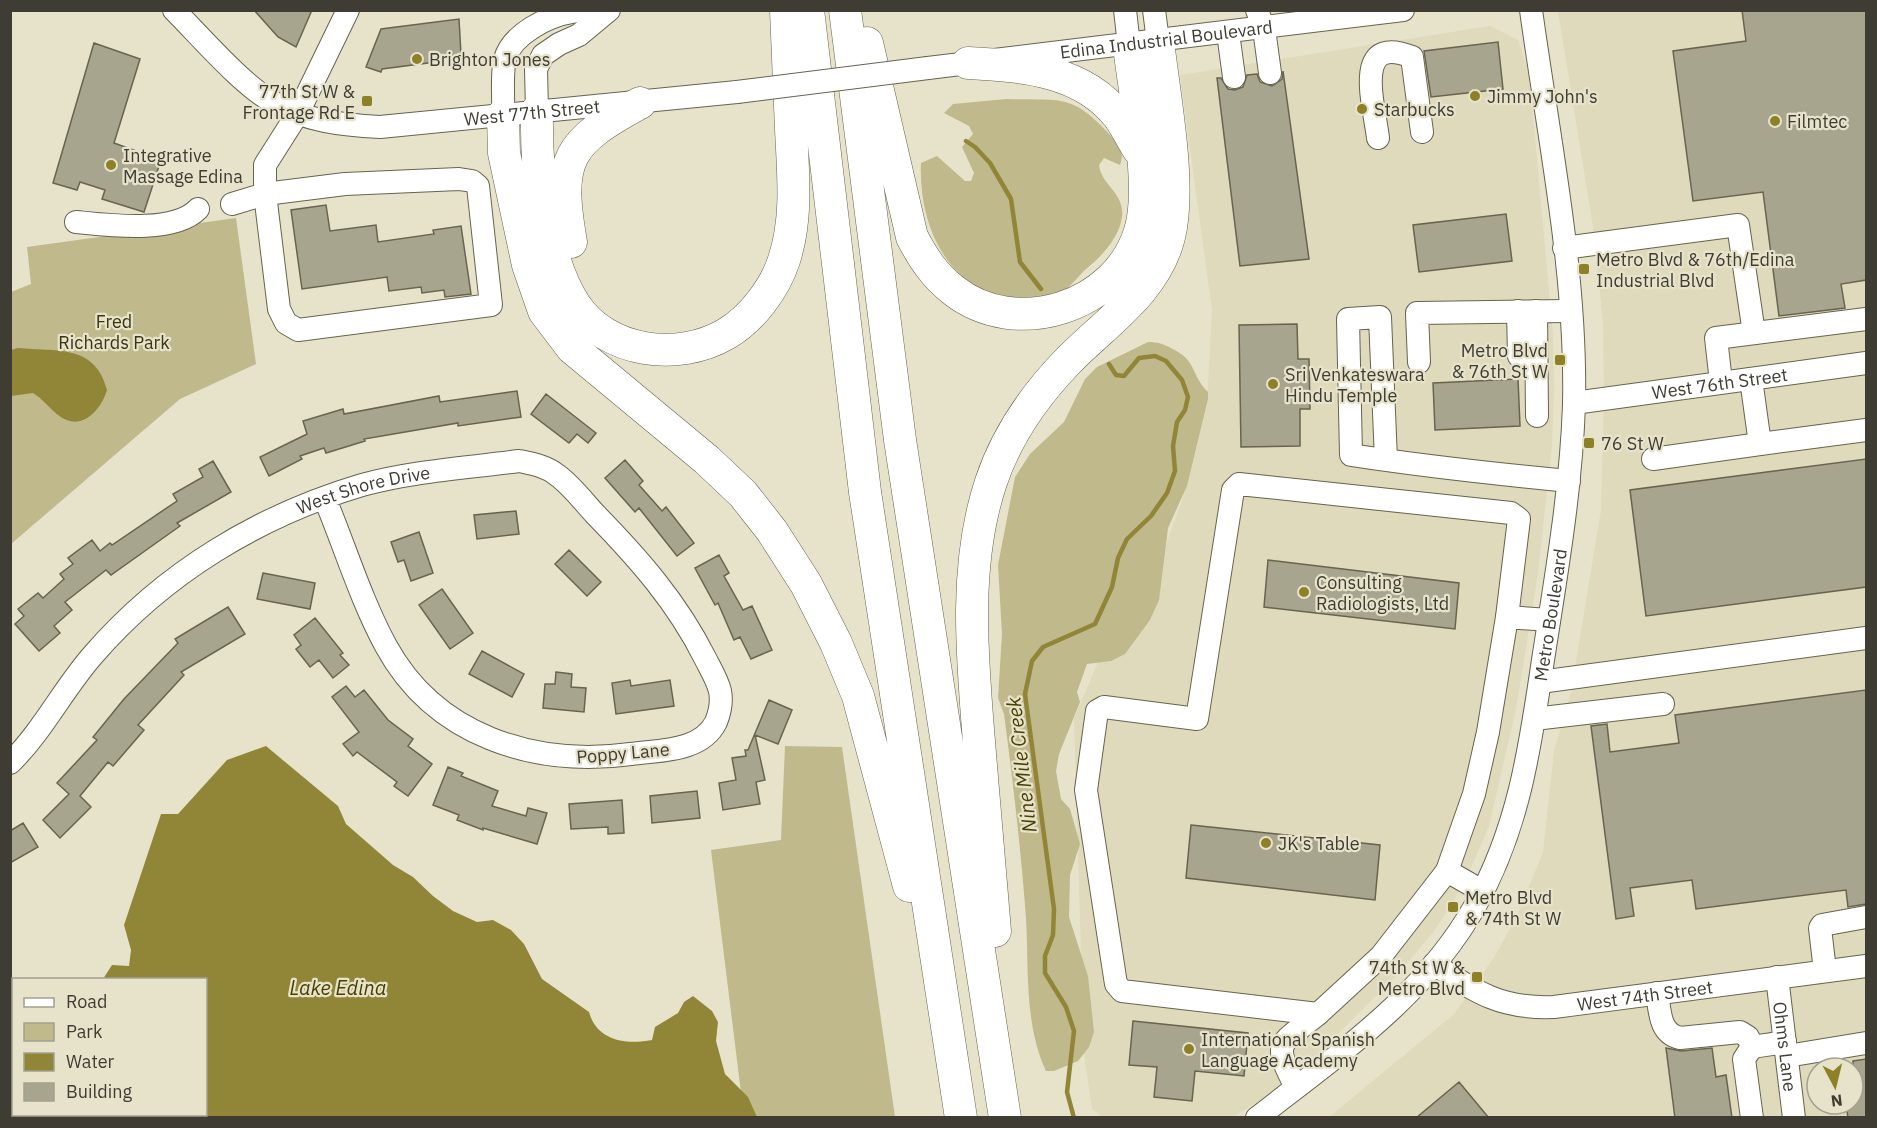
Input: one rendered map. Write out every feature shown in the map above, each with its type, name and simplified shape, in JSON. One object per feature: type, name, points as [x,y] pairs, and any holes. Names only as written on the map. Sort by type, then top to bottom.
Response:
[{"type":"highway","points":[[537,111],[537,143],[555,262],[564,287],[577,307],[602,333],[616,341],[642,348],[678,349],[704,344],[726,334],[747,319],[767,292],[783,262],[793,227],[794,194],[786,10]]},
{"type":"highway","points":[[808,10],[865,492],[961,1118]]},
{"type":"highway","points":[[845,10],[902,451],[1005,1118]]},
{"type":"highway","points":[[861,10],[869,56],[912,237],[925,261],[955,292],[974,302],[1018,314],[1046,312],[1075,304],[1109,282],[1130,253],[1140,232],[1145,210],[1141,155],[1143,43]]},
{"type":"highway","points":[[998,1070],[997,952],[975,691],[973,623],[975,566],[981,522],[991,482],[1006,447],[1026,412],[1048,382],[1069,360],[1128,306],[1147,283],[1162,258],[1169,237],[1174,199],[1143,43]]},
{"type":"highway","points":[[968,63],[1027,67],[1054,73],[1094,93],[1119,117],[1141,155]]},
{"type":"highway","points":[[602,333],[596,306],[575,264],[568,220],[566,174],[572,153],[582,139],[598,125],[640,103]]},
{"type":"highway","points":[[503,115],[504,153],[528,264],[544,311],[572,348],[707,460],[743,494],[772,531],[811,593],[836,643],[858,696],[882,780],[902,869],[938,967]]},
{"type":"street","name":"West 77th Street","points":[[174,10],[251,86],[271,101],[325,122],[380,127],[640,103],[928,68]]},
{"type":"street","points":[[232,204],[265,194],[345,184],[472,181],[478,186],[491,305],[298,330],[286,323],[279,309],[265,194],[265,165],[298,113],[348,10]]},
{"type":"street","points":[[537,111],[536,69],[543,55],[559,44],[579,35],[607,10]]},
{"type":"street","points":[[503,115],[504,65],[510,47],[517,39],[536,26],[570,12],[607,10]]},
{"type":"street","points":[[1125,10],[1143,43]]},
{"type":"street","points":[[1143,43],[1154,10]]},
{"type":"street","name":"Edina Industrial Boulevard","points":[[928,68],[1228,33],[1261,20],[1403,10]]},
{"type":"street","name":"Metro Boulevard","points":[[1257,1118],[1374,1026],[1434,964],[1482,891],[1516,812],[1540,682],[1569,481],[1574,403],[1570,311],[1564,248],[1531,10]]},
{"type":"street","points":[[1261,20],[1270,73]]},
{"type":"street","points":[[1228,33],[1234,77]]},
{"type":"street","points":[[1378,138],[1370,74],[1377,56],[1384,53],[1398,52],[1412,57],[1422,132]]},
{"type":"street","points":[[76,222],[122,227],[182,220],[198,209]]},
{"type":"street","points":[[1564,248],[1738,225],[1754,333]]},
{"type":"street","points":[[1519,356],[1527,311]]},
{"type":"street","points":[[1527,311],[1537,416]]},
{"type":"street","points":[[1419,362],[1418,313],[1570,311]]},
{"type":"street","points":[[1386,460],[1380,317],[1348,319],[1351,455],[1455,470],[1569,481]]},
{"type":"street","points":[[1721,382],[1716,338],[1866,319]]},
{"type":"street","name":"West 76th Street","points":[[1574,403],[1866,363]]},
{"type":"street","points":[[1751,379],[1760,444]]},
{"type":"street","points":[[1653,459],[1866,430]]},
{"type":"street","name":"West Shore Drive","points":[[10,763],[38,731],[92,656],[131,615],[175,577],[222,545],[272,519],[362,485],[400,477],[519,461],[539,465],[557,474],[633,552],[665,591],[692,633],[714,677]]},
{"type":"street","points":[[1296,1087],[1281,1057],[1283,1042],[1318,1014],[1382,956],[1447,871],[1474,794],[1488,732],[1507,617],[1519,519],[1511,513],[1239,484],[1233,490],[1197,719],[1104,707],[1097,711],[1086,790],[1116,984],[1122,991],[1318,1014]]},
{"type":"street","name":"Poppy Lane","points":[[325,499],[386,647],[408,678],[435,706],[466,727],[500,744],[537,754],[574,758],[612,757],[680,747],[708,734],[716,722],[720,700],[714,677]]},
{"type":"street","points":[[1507,617],[1549,620]]},
{"type":"street","points":[[1540,682],[1866,638]]},
{"type":"street","points":[[1534,719],[1663,704]]},
{"type":"street","points":[[1447,871],[1482,891]]},
{"type":"street","points":[[1825,971],[1820,928],[1822,925],[1866,917]]},
{"type":"street","name":"West 74th Street","points":[[1434,964],[1484,997],[1527,1008],[1866,966]]},
{"type":"street","name":"Ohms Lane","points":[[1777,977],[1794,1118]]},
{"type":"street","points":[[1657,993],[1663,1024],[1672,1036],[1680,1038],[1740,1032],[1748,1037],[1752,1047]]},
{"type":"street","points":[[1752,1047],[1786,1049],[1866,1043]]},
{"type":"street","points":[[1752,1047],[1744,1059],[1752,1118]]},
{"type":"shaded area","points":[[1558,11],[1866,11],[1866,1117],[1328,1118],[1454,1014],[1495,956],[1517,916],[1543,852],[1554,751],[1571,692],[1601,510],[1603,323],[1593,227]]},
{"type":"shaded area","points":[[1490,26],[1518,40],[1529,72],[1553,334],[1554,388],[1552,446],[1538,574],[1516,709],[1489,826],[1465,882],[1435,930],[1394,978],[1291,1081],[1233,1117],[1102,1117],[1092,1109],[1084,1054],[1074,719],[1098,662],[1128,650],[1187,486],[1207,403],[1212,310],[1180,75]]},
{"type":"green space","points":[[1006,99],[1053,100],[1075,105],[1111,136],[1121,153],[1120,165],[1104,158],[1099,165],[1104,178],[1117,195],[1122,209],[1120,225],[1114,239],[1070,286],[1046,296],[1023,298],[998,295],[976,286],[958,272],[944,254],[933,234],[925,211],[921,163],[937,156],[965,181],[971,181],[974,173],[962,147],[973,134],[969,126],[944,113],[953,104]]},
{"type":"green space","name":"Fred Richards Park","points":[[236,218],[256,364],[180,399],[11,544],[11,292],[31,284],[27,247]]},
{"type":"green space","points":[[1148,342],[1165,345],[1186,358],[1208,392],[1208,399],[1187,486],[1168,528],[1159,600],[1150,620],[1125,654],[1111,661],[1087,664],[1077,692],[1080,702],[1059,754],[1056,771],[1061,799],[1070,809],[1080,844],[1070,875],[1069,917],[1088,976],[1094,1032],[1089,1047],[1078,1061],[1054,1071],[1046,1071],[1039,1053],[1031,1015],[1026,918],[1014,790],[1004,714],[998,698],[1002,634],[998,565],[1015,477],[1030,454],[1064,422],[1085,379],[1097,367]]},
{"type":"green space","points":[[785,746],[842,747],[895,1117],[744,1117],[711,850],[781,840]]},
{"type":"water","points":[[18,348],[72,353],[93,364],[101,375],[107,390],[95,412],[82,421],[74,422],[58,415],[33,393],[11,396],[11,350]]},
{"type":"water","name":"Lake Edina","points":[[266,746],[338,806],[346,824],[393,865],[413,877],[433,896],[453,911],[477,922],[493,920],[511,930],[524,944],[542,979],[589,1012],[593,1022],[606,1035],[632,1042],[652,1040],[655,1027],[678,1013],[684,1002],[693,996],[712,1011],[718,1022],[716,1041],[725,1074],[748,1097],[757,1117],[11,1117],[11,1038],[12,1116],[207,1116],[207,978],[104,978],[112,965],[129,966],[131,950],[124,925],[161,814],[178,814],[227,760]]},
{"type":"building","points":[[254,10],[312,10],[296,47],[278,37]]},
{"type":"building","name":"Filmtec","points":[[1742,10],[1866,10],[1866,280],[1841,284],[1845,308],[1779,316],[1763,192],[1693,201],[1673,51],[1746,41]]},
{"type":"building","points":[[459,19],[461,54],[443,57],[443,61],[382,69],[381,72],[366,67],[381,29]]},
{"type":"building","points":[[1498,42],[1503,89],[1431,97],[1424,51]]},
{"type":"building","points":[[94,43],[140,59],[114,143],[161,160],[144,212],[102,199],[105,190],[80,182],[77,190],[53,183]]},
{"type":"building","points":[[1283,71],[1309,259],[1240,266],[1217,78],[1221,78],[1228,89],[1235,90],[1243,87],[1247,75],[1257,74],[1260,82],[1272,86],[1282,79]]},
{"type":"building","points":[[326,205],[330,231],[376,225],[378,242],[434,234],[433,230],[461,226],[471,294],[445,297],[444,290],[422,293],[421,287],[389,291],[387,277],[302,289],[291,210]]},
{"type":"building","points":[[1506,214],[1512,261],[1419,272],[1413,225]]},
{"type":"building","points":[[1297,324],[1298,359],[1309,359],[1310,409],[1300,409],[1300,446],[1241,447],[1239,325]]},
{"type":"building","points":[[1518,379],[1520,426],[1435,430],[1433,383]]},
{"type":"building","points":[[517,391],[521,417],[458,426],[458,423],[364,439],[365,441],[326,453],[324,448],[300,456],[302,459],[269,476],[260,457],[307,434],[303,421],[343,409],[344,414],[439,396],[440,402]]},
{"type":"building","points":[[546,394],[596,433],[588,443],[577,434],[569,443],[531,414]]},
{"type":"building","points":[[1866,459],[1866,587],[1646,616],[1630,490]]},
{"type":"building","points":[[625,460],[643,481],[639,485],[662,511],[666,507],[694,543],[677,556],[639,508],[635,512],[605,478]]},
{"type":"building","points":[[213,461],[231,492],[177,523],[180,526],[111,575],[106,570],[65,602],[72,610],[54,626],[60,633],[39,651],[15,624],[24,616],[18,609],[38,593],[43,598],[64,579],[60,574],[73,564],[68,558],[92,540],[100,551],[110,543],[112,545],[177,501],[173,494],[203,477],[199,469]]},
{"type":"building","points":[[516,511],[519,534],[477,539],[474,515]]},
{"type":"building","points":[[419,532],[433,573],[411,581],[404,560],[398,562],[391,542]]},
{"type":"building","points":[[569,550],[601,582],[587,596],[555,564]]},
{"type":"building","points":[[719,555],[729,573],[724,576],[743,610],[752,606],[772,650],[751,659],[740,637],[734,640],[718,603],[715,605],[695,568]]},
{"type":"building","points":[[1268,560],[1459,583],[1455,629],[1264,607]]},
{"type":"building","points":[[263,573],[315,583],[310,609],[257,599]]},
{"type":"building","points":[[442,589],[473,633],[450,649],[419,605]]},
{"type":"building","points":[[228,607],[245,634],[181,672],[184,675],[138,725],[144,730],[113,766],[108,762],[80,796],[91,807],[60,838],[43,820],[69,794],[57,783],[97,740],[93,737],[124,699],[178,643],[175,639]]},
{"type":"building","points":[[315,618],[343,653],[340,655],[349,665],[333,678],[319,660],[310,667],[296,649],[301,645],[294,635]]},
{"type":"building","points":[[482,651],[524,674],[512,697],[469,674]]},
{"type":"building","points":[[556,672],[572,674],[571,687],[586,688],[584,712],[543,708],[545,684],[555,684]]},
{"type":"building","points":[[630,680],[631,686],[670,680],[674,706],[616,714],[612,683]]},
{"type":"building","points":[[346,686],[355,697],[364,690],[388,720],[413,739],[408,746],[432,764],[408,796],[394,786],[397,782],[357,752],[353,756],[343,744],[359,732],[332,697]]},
{"type":"building","points":[[1866,690],[1866,904],[1848,907],[1846,890],[1696,909],[1692,880],[1630,888],[1634,916],[1616,919],[1591,726],[1607,724],[1610,752],[1679,743],[1675,715]]},
{"type":"building","points":[[769,700],[792,710],[778,744],[755,735],[765,780],[756,782],[760,804],[723,810],[719,783],[736,780],[732,758],[746,756],[745,750],[748,750]]},
{"type":"building","points":[[448,767],[463,773],[461,776],[498,791],[492,806],[526,816],[528,808],[547,813],[537,844],[483,828],[483,830],[457,820],[459,815],[433,805]]},
{"type":"building","points":[[697,791],[700,818],[652,823],[650,796]]},
{"type":"building","points":[[622,800],[624,833],[608,834],[608,827],[571,829],[569,804]]},
{"type":"building","points":[[23,823],[38,847],[10,863],[10,831]]},
{"type":"building","points":[[1191,825],[1380,845],[1375,900],[1186,878]]},
{"type":"building","name":"International Spanish Language Academy","points":[[1133,1021],[1248,1033],[1244,1076],[1195,1071],[1192,1101],[1154,1097],[1157,1067],[1129,1065]]},
{"type":"building","points":[[1666,1048],[1681,1051],[1712,1048],[1716,1077],[1726,1075],[1732,1118],[1675,1118]]},
{"type":"building","points":[[1865,1059],[1866,1118],[1848,1118],[1848,1116],[1865,1116]]},
{"type":"building","points":[[1459,1082],[1489,1118],[1416,1118]]},
{"type":"waterway","name":"Nine Mile Creek","points":[[966,141],[990,163],[1011,199],[1020,262],[1041,289]]},
{"type":"waterway","name":"Nine Mile Creek","points":[[1074,1118],[1067,1092],[1074,1031],[1066,1007],[1045,973],[1045,956],[1053,935],[1054,909],[1025,694],[1032,661],[1043,647],[1095,624],[1112,587],[1118,558],[1127,539],[1151,516],[1167,493],[1175,471],[1173,446],[1177,422],[1185,410],[1188,397],[1182,380],[1166,361],[1155,356],[1139,358],[1124,376],[1116,375],[1109,364]]},
{"type":"place","name":"Brighton Jones","points":[[417,59]]},
{"type":"place","name":"Jimmy John's","points":[[1475,96]]},
{"type":"place","name":"77th St W & Frontage Rd E","points":[[367,101]]},
{"type":"place","name":"Starbucks","points":[[1362,109]]},
{"type":"place","name":"Filmtec","points":[[1775,121]]},
{"type":"place","name":"Integrative Massage Edina","points":[[111,165]]},
{"type":"place","name":"Metro Blvd & 76th/Edina Industrial Blvd","points":[[1584,269]]},
{"type":"place","name":"Metro Blvd & 76th St W","points":[[1560,360]]},
{"type":"place","name":"Sri Venkateswara Hindu Temple","points":[[1273,384]]},
{"type":"place","name":"76 St W","points":[[1589,443]]},
{"type":"place","name":"Consulting Radiologists, Ltd","points":[[1304,592]]},
{"type":"place","name":"JK's Table","points":[[1266,843]]},
{"type":"place","name":"Metro Blvd & 74th St W","points":[[1453,907]]},
{"type":"place","name":"74th St W & Metro Blvd","points":[[1477,977]]},
{"type":"place","name":"International Spanish Language Academy","points":[[1189,1049]]}]
